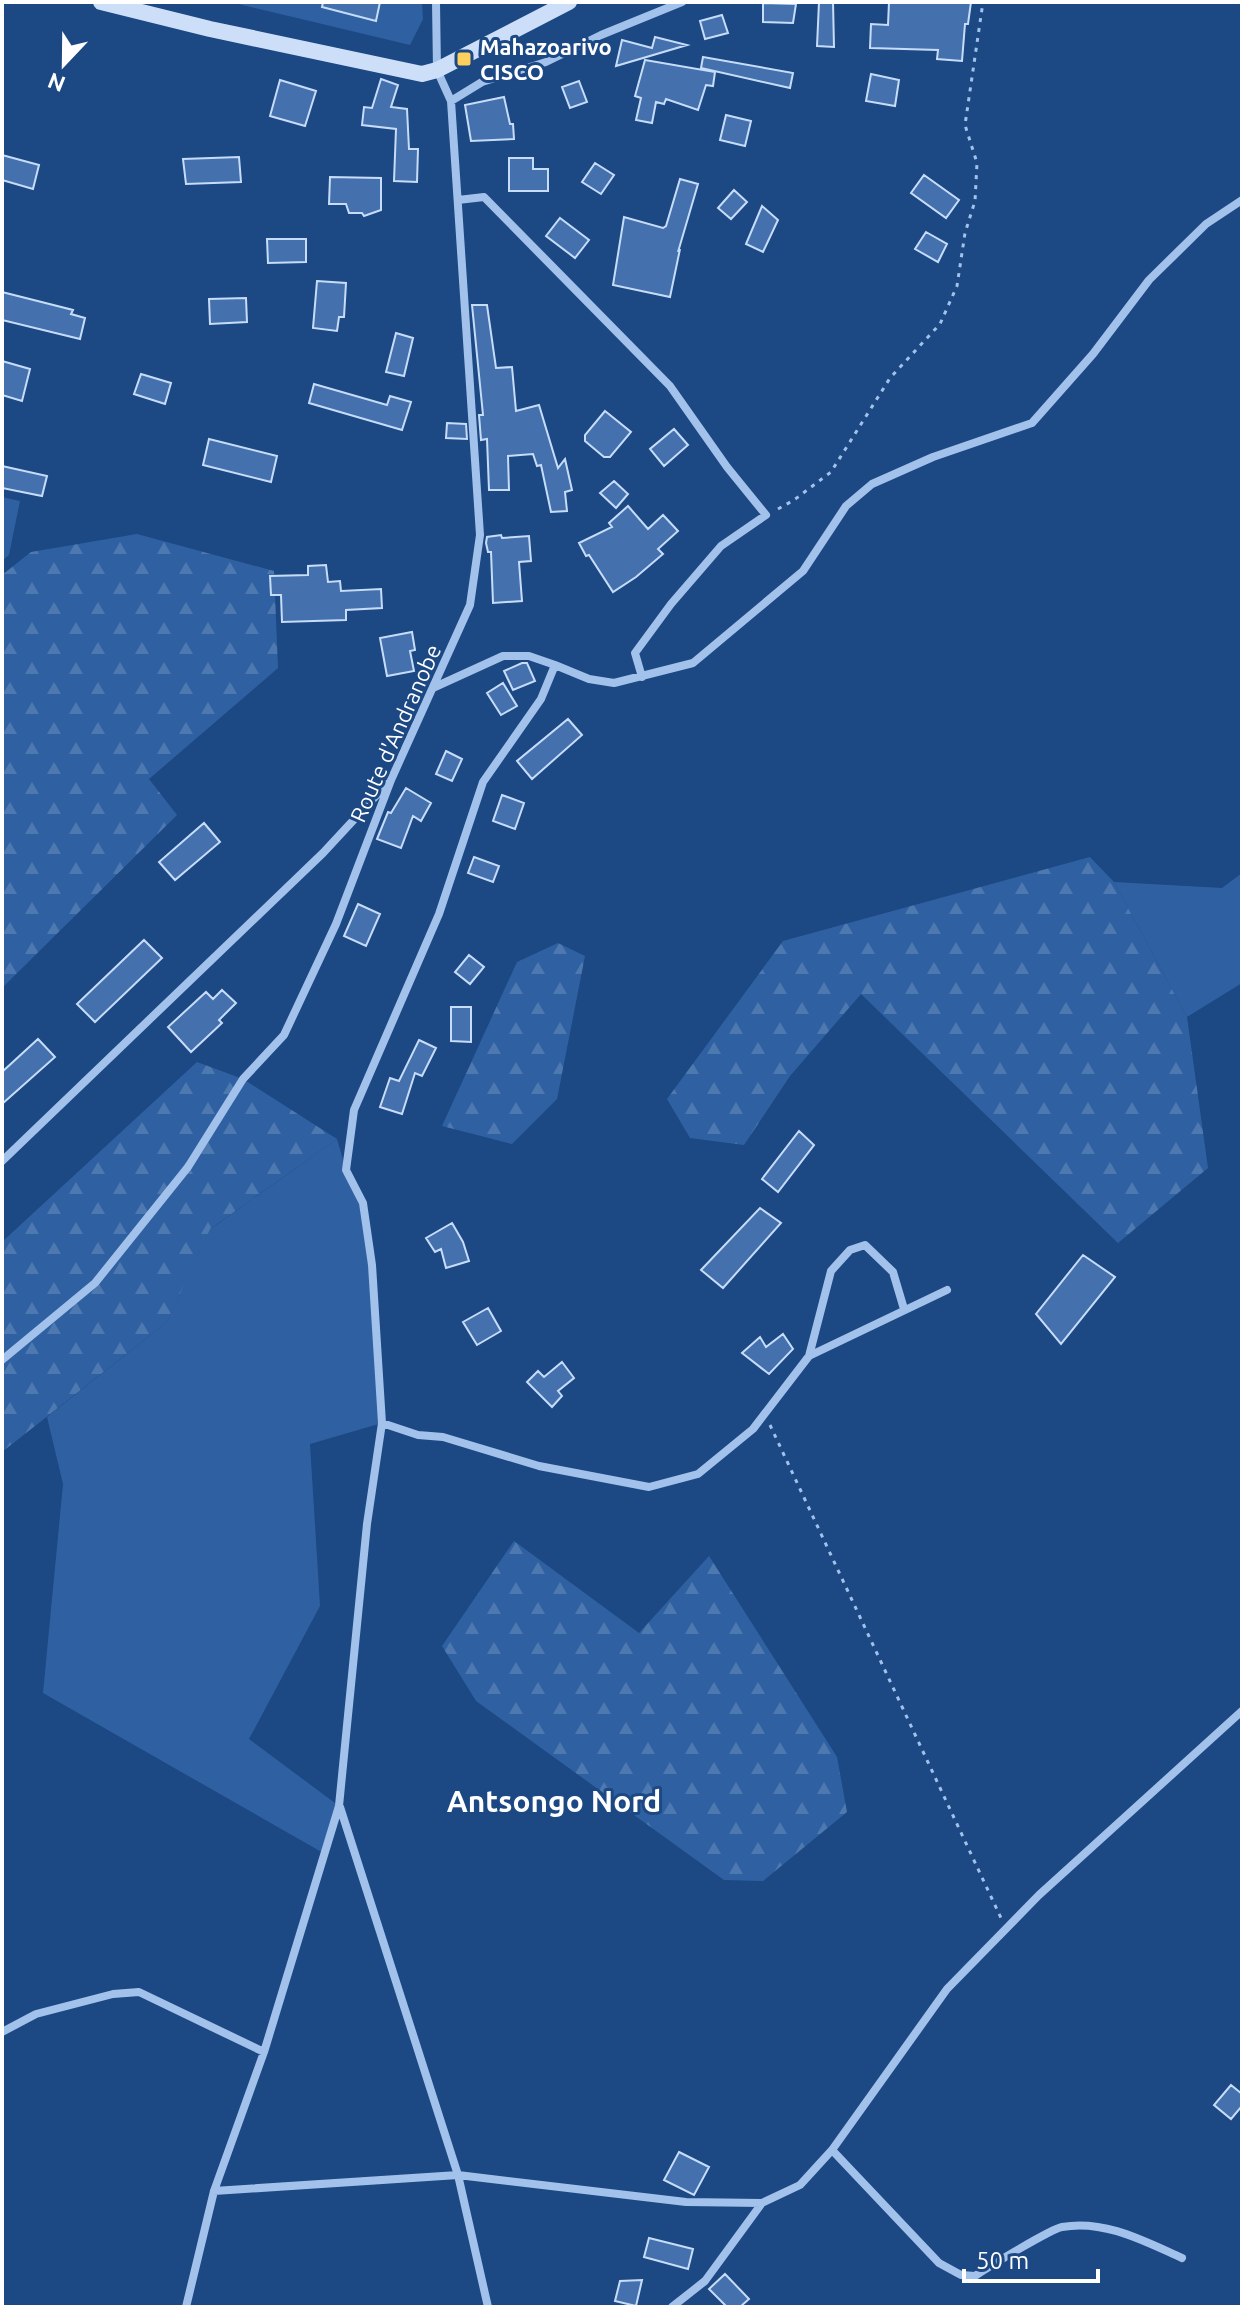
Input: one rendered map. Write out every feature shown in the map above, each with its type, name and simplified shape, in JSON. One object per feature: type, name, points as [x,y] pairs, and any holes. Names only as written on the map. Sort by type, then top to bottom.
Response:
[{"type":"main road","points":[[101,2],[422,74],[437,70],[569,2]]},
{"type":"street","name":"Route d'Andranobe","points":[[2,1360],[95,1283],[188,1167],[243,1079],[284,1035],[336,924],[391,780],[470,605],[480,535],[451,101],[437,70],[436,2]]},
{"type":"street","points":[[451,101],[482,82],[546,62],[601,35],[682,2]]},
{"type":"street","points":[[458,200],[484,197],[622,336],[670,386],[727,467],[766,515],[721,546],[671,604],[635,653],[642,677]]},
{"type":"street","points":[[435,687],[503,656],[529,656],[589,679],[614,683],[693,663],[803,571],[846,506],[872,484],[933,457],[1032,423],[1093,354],[1149,280],[1206,224],[1242,200]]},
{"type":"street","points":[[186,2307],[214,2191],[264,2052],[339,1806],[367,1524],[382,1423],[368,1234],[363,1203],[346,1170],[354,1110],[439,914],[483,782],[541,699],[555,665]]},
{"type":"street","points":[[2,1161],[323,853],[391,780]]},
{"type":"street","points":[[382,1423],[418,1435],[443,1437],[539,1466],[649,1487],[698,1474],[753,1429],[809,1356],[831,1271],[850,1250],[865,1245],[893,1272],[904,1309]]},
{"type":"street","points":[[809,1356],[947,1290]]},
{"type":"street","points":[[214,2191],[458,2175],[686,2202],[762,2203],[800,2185],[832,2150],[947,1989],[1039,1895],[1242,1711]]},
{"type":"street","points":[[339,1806],[458,2175],[488,2307]]},
{"type":"street","points":[[2,2032],[36,2014],[113,1994],[139,1992],[264,2052]]},
{"type":"street","points":[[832,2150],[939,2263],[961,2275],[975,2276],[1060,2227],[1093,2227],[1126,2234],[1182,2258]]},
{"type":"street","points":[[672,2307],[705,2281],[762,2203]]},
{"type":"path","points":[[766,515],[794,500],[831,472],[890,378],[940,324],[957,286],[965,233],[975,201],[977,163],[965,125],[983,2]]},
{"type":"path","points":[[765,1414],[1006,1929]]},
{"type":"green space","points":[[230,2],[422,2],[423,19],[410,45]]},
{"type":"green space","points":[[2,497],[20,501],[9,555],[2,561]]},
{"type":"green space","points":[[137,534],[274,571],[278,668],[149,779],[177,815],[2,988],[2,575],[31,552]]},
{"type":"green space","points":[[1090,857],[1114,882],[1187,1017],[1208,1168],[1118,1243],[861,994],[790,1076],[744,1145],[690,1138],[667,1099],[783,941]]},
{"type":"green space","points":[[1242,873],[1242,983],[1187,1017],[1114,882],[1222,888]]},
{"type":"green space","points":[[558,943],[585,956],[557,1099],[512,1144],[442,1126],[517,962]]},
{"type":"green space","points":[[197,1062],[243,1079],[337,1139],[210,1229],[167,1322],[2,1452],[2,1242]]},
{"type":"green space","points":[[337,1139],[346,1170],[363,1203],[382,1423],[310,1444],[320,1606],[249,1739],[339,1806],[325,1854],[43,1693],[63,1484],[47,1417],[167,1322],[209,1230]]},
{"type":"green space","points":[[514,1541],[639,1633],[709,1556],[837,1757],[847,1812],[763,1881],[724,1880],[476,1701],[442,1646]]},
{"type":"building","points":[[323,2],[380,2],[376,21],[322,7]]},
{"type":"building","points":[[819,2],[833,2],[834,47],[817,46]]},
{"type":"building","points":[[889,2],[971,2],[968,24],[965,24],[962,61],[937,59],[938,50],[870,48],[871,24],[888,25]]},
{"type":"building","points":[[763,3],[796,4],[793,23],[763,22]]},
{"type":"building","points":[[722,15],[728,33],[705,39],[700,21]]},
{"type":"building","points":[[655,37],[687,45],[616,66],[622,40],[652,48]]},
{"type":"building","points":[[703,57],[793,73],[790,88],[701,68]]},
{"type":"building","points":[[645,60],[715,72],[713,86],[706,85],[698,110],[666,99],[664,104],[656,102],[652,123],[636,120],[641,98],[635,96]]},
{"type":"building","points":[[871,74],[899,80],[895,106],[866,101]]},
{"type":"building","points":[[381,79],[398,85],[391,107],[407,109],[409,149],[418,149],[417,182],[394,181],[396,129],[362,125],[364,107],[372,108]]},
{"type":"building","points":[[280,80],[316,91],[305,126],[270,116]]},
{"type":"building","points":[[579,81],[587,102],[570,108],[562,87]]},
{"type":"building","points":[[504,97],[510,124],[513,124],[514,139],[471,141],[465,105]]},
{"type":"building","points":[[726,115],[751,121],[745,146],[720,140]]},
{"type":"building","points":[[2,155],[39,165],[33,189],[2,180]]},
{"type":"building","points":[[239,157],[241,182],[186,184],[183,159]]},
{"type":"building","points":[[509,158],[533,158],[533,169],[548,169],[548,191],[509,191]]},
{"type":"building","points":[[595,163],[614,175],[601,194],[582,182]]},
{"type":"building","points":[[924,175],[959,200],[946,218],[911,193]]},
{"type":"building","points":[[330,177],[381,178],[381,210],[364,216],[362,213],[349,213],[346,204],[329,204]]},
{"type":"building","points":[[680,179],[698,184],[678,252],[680,249],[670,297],[613,285],[624,217],[663,228],[666,226]]},
{"type":"building","points":[[734,190],[747,202],[731,219],[718,208]]},
{"type":"building","points":[[762,206],[778,220],[763,252],[746,244]]},
{"type":"building","points":[[560,218],[589,240],[575,258],[546,236]]},
{"type":"building","points":[[926,232],[947,244],[938,262],[915,249]]},
{"type":"building","points":[[267,239],[306,239],[306,262],[268,263]]},
{"type":"building","points":[[317,281],[346,283],[344,317],[339,317],[337,331],[313,328]]},
{"type":"building","points":[[2,292],[73,310],[71,314],[85,318],[80,339],[2,320]]},
{"type":"building","points":[[246,298],[247,322],[210,324],[209,299]]},
{"type":"building","points":[[472,305],[487,305],[496,368],[512,367],[516,411],[539,405],[558,468],[565,459],[572,490],[565,492],[567,511],[551,512],[541,465],[537,466],[533,454],[508,456],[509,490],[489,490],[487,439],[481,440],[479,415],[483,415]]},
{"type":"building","points":[[396,333],[413,338],[404,376],[386,372]]},
{"type":"building","points":[[2,361],[30,369],[22,401],[2,395]]},
{"type":"building","points":[[141,374],[171,383],[165,404],[134,394]]},
{"type":"building","points":[[314,384],[387,405],[390,396],[411,402],[402,430],[309,403]]},
{"type":"building","points":[[605,411],[631,432],[610,457],[604,457],[585,441],[585,435]]},
{"type":"building","points":[[447,423],[466,424],[467,439],[446,438]]},
{"type":"building","points":[[674,429],[688,445],[664,466],[650,449]]},
{"type":"building","points":[[209,439],[277,456],[271,482],[203,465]]},
{"type":"building","points":[[2,466],[47,476],[42,496],[2,488]]},
{"type":"building","points":[[614,481],[628,494],[616,508],[600,493]]},
{"type":"building","points":[[628,506],[648,529],[663,515],[678,531],[658,549],[663,554],[613,592],[579,543],[612,527],[609,523]]},
{"type":"building","points":[[501,535],[502,538],[529,536],[531,561],[519,562],[522,601],[493,603],[491,552],[488,552],[486,543],[487,537]]},
{"type":"building","points":[[326,565],[328,582],[340,581],[341,591],[381,589],[382,608],[346,610],[346,620],[282,622],[281,595],[271,595],[270,576],[308,575],[308,566]]},
{"type":"building","points":[[412,632],[415,650],[410,651],[414,671],[387,676],[380,638]]},
{"type":"building","points":[[527,663],[535,681],[513,690],[504,671]]},
{"type":"building","points":[[503,683],[517,706],[501,715],[487,693]]},
{"type":"building","points":[[568,719],[582,735],[532,779],[517,761]]},
{"type":"building","points":[[446,751],[462,759],[452,781],[436,774]]},
{"type":"building","points":[[406,788],[431,803],[421,821],[413,816],[401,848],[377,839],[388,812],[391,813]]},
{"type":"building","points":[[502,795],[524,803],[515,829],[493,821]]},
{"type":"building","points":[[204,823],[220,842],[175,880],[159,862]]},
{"type":"building","points":[[474,857],[499,866],[493,882],[468,873]]},
{"type":"building","points":[[358,904],[380,914],[366,946],[344,936]]},
{"type":"building","points":[[144,940],[162,958],[95,1022],[77,1004]]},
{"type":"building","points":[[469,955],[484,967],[470,984],[455,972]]},
{"type":"building","points":[[222,990],[236,1003],[219,1020],[222,1023],[191,1052],[168,1027],[206,992],[213,999]]},
{"type":"building","points":[[451,1007],[471,1007],[471,1042],[451,1041]]},
{"type":"building","points":[[38,1039],[55,1057],[2,1104],[2,1072]]},
{"type":"building","points":[[419,1040],[436,1048],[422,1076],[415,1073],[402,1114],[380,1107],[390,1078],[399,1081]]},
{"type":"building","points":[[799,1131],[814,1145],[778,1192],[762,1179]]},
{"type":"building","points":[[760,1208],[781,1223],[723,1288],[701,1270]]},
{"type":"building","points":[[452,1223],[469,1261],[446,1268],[441,1249],[435,1252],[426,1238]]},
{"type":"building","points":[[1083,1255],[1115,1277],[1061,1344],[1036,1314]]},
{"type":"building","points":[[488,1308],[501,1331],[477,1345],[463,1322]]},
{"type":"building","points":[[783,1334],[793,1349],[769,1374],[742,1353],[760,1337],[766,1347]]},
{"type":"building","points":[[562,1362],[574,1378],[558,1391],[562,1396],[552,1407],[527,1382],[538,1371],[544,1377]]},
{"type":"building","points":[[1231,2085],[1242,2094],[1242,2106],[1231,2119],[1214,2105]]},
{"type":"building","points":[[679,2152],[709,2167],[694,2195],[664,2180]]},
{"type":"building","points":[[649,2238],[693,2249],[688,2269],[644,2257]]},
{"type":"building","points":[[725,2274],[749,2299],[740,2307],[727,2307],[709,2289]]},
{"type":"building","points":[[642,2280],[636,2306],[615,2301],[620,2281]]},
{"type":"place","name":"Mahazoarivo CISCO","points":[[464,59]]},
{"type":"district","name":"Antsongo Nord","points":[[554,1801]]}]
